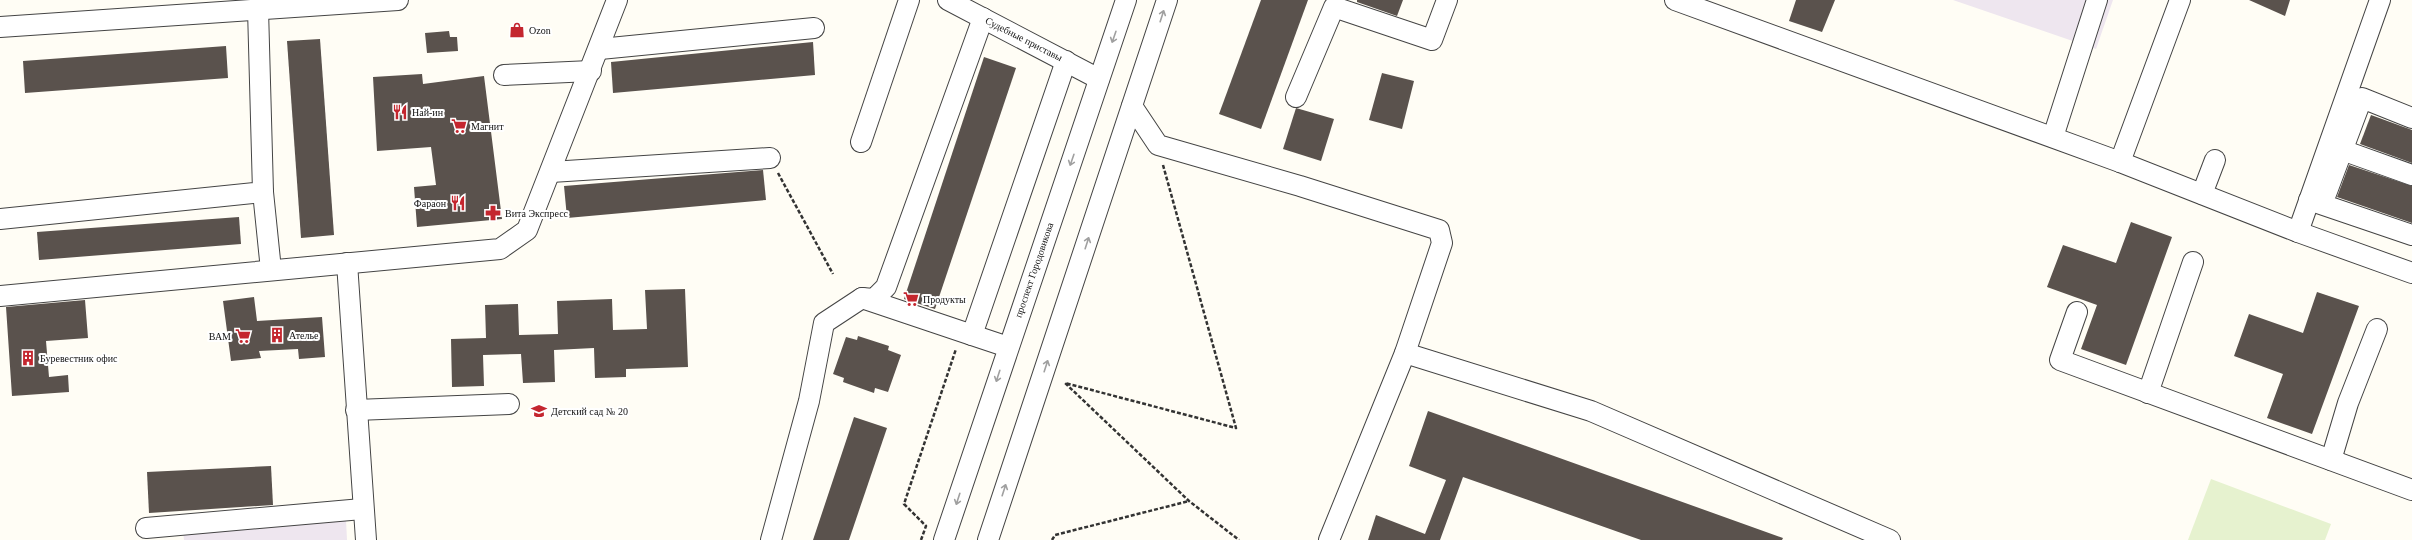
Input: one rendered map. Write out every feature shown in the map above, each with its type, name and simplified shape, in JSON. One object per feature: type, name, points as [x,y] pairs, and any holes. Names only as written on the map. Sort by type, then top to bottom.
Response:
[{"type":"street","points":[[0,27],[258,9],[326,2],[398,0]]},
{"type":"street","points":[[0,296],[500,248],[527,230],[600,49],[618,0]]},
{"type":"street","points":[[862,142],[909,0]]},
{"type":"street","name":"Судебные приставы","points":[[948,0],[1099,79]]},
{"type":"street","name":"проспект Городовикова","points":[[944,540],[1126,0]]},
{"type":"street","points":[[988,540],[1167,0]]},
{"type":"street","points":[[1296,97],[1334,7],[1432,40],[1447,0]]},
{"type":"street","points":[[1675,0],[2053,137],[2298,232],[2412,273]]},
{"type":"street","points":[[2053,137],[2097,0]]},
{"type":"street","points":[[2120,162],[2180,0]]},
{"type":"street","points":[[2316,202],[2380,0]]},
{"type":"street","points":[[258,9],[263,192],[271,270]]},
{"type":"street","points":[[771,540],[809,401],[824,323],[862,298],[874,299],[886,287],[983,18]]},
{"type":"street","points":[[600,49],[814,28]]},
{"type":"street","points":[[972,335],[1066,61]]},
{"type":"street","points":[[504,75],[591,71]]},
{"type":"street","points":[[2298,232],[2316,202],[2342,150],[2362,98],[2412,118]]},
{"type":"street","points":[[1132,106],[1158,145],[1300,186],[1439,230],[1442,243],[1405,353],[1329,540]]},
{"type":"street","points":[[2342,150],[2412,174]]},
{"type":"street","points":[[551,172],[770,158]]},
{"type":"street","points":[[2202,194],[2215,160]]},
{"type":"street","points":[[0,219],[263,192]]},
{"type":"street","points":[[2316,202],[2412,235]]},
{"type":"street","points":[[2148,393],[2193,262]]},
{"type":"street","points":[[347,263],[362,509],[366,540]]},
{"type":"street","points":[[862,298],[1008,347]]},
{"type":"street","points":[[2077,312],[2060,360],[2412,490]]},
{"type":"street","points":[[2331,460],[2348,403],[2377,329]]},
{"type":"street","points":[[1405,353],[1591,412],[1890,540]]},
{"type":"street","points":[[356,410],[509,404]]},
{"type":"street","points":[[146,528],[362,509]]},
{"type":"path","points":[[1158,145],[1236,428],[1166,408],[1065,383],[1189,501],[1239,540]]},
{"type":"path","points":[[770,158],[833,274]]},
{"type":"path","points":[[921,540],[926,526],[904,504],[956,348],[972,335]]},
{"type":"path","points":[[1052,540],[1055,535],[1189,501]]},
{"type":"shaded area","points":[[1953,0],[2113,0],[2096,49]]},
{"type":"shaded area","points":[[346,520],[347,540],[184,540],[183,531]]},
{"type":"green space","points":[[2211,479],[2331,524],[2325,540],[2188,540]]},
{"type":"building","points":[[1261,0],[1308,0],[1261,129],[1219,114]]},
{"type":"building","points":[[1357,0],[1403,0],[1397,16],[1357,2]]},
{"type":"building","points":[[1796,0],[1835,0],[1822,32],[1789,21]]},
{"type":"building","points":[[2249,0],[2290,0],[2285,16]]},
{"type":"building","points":[[449,31],[450,37],[457,37],[458,51],[427,53],[425,33]]},
{"type":"building","points":[[320,39],[334,235],[301,238],[287,41]]},
{"type":"building","points":[[813,42],[815,75],[613,93],[611,62]]},
{"type":"building","points":[[226,46],[228,78],[25,93],[23,61]]},
{"type":"building","points":[[984,57],[1016,68],[935,309],[904,299]]},
{"type":"building","points":[[1382,73],[1414,81],[1402,129],[1369,120]]},
{"type":"building","points":[[422,74],[423,84],[484,76],[502,219],[417,227],[414,187],[436,185],[431,147],[377,151],[373,77]]},
{"type":"building","points":[[1296,108],[1334,119],[1321,161],[1283,149]]},
{"type":"building","points":[[2371,115],[2412,130],[2412,163],[2360,144]]},
{"type":"building","points":[[2349,165],[2412,186],[2412,223],[2337,197]]},
{"type":"building","points":[[763,170],[766,200],[567,218],[564,186]]},
{"type":"building","points":[[239,217],[241,244],[39,260],[37,232]]},
{"type":"building","points":[[2131,222],[2172,237],[2126,365],[2081,349],[2097,305],[2047,287],[2063,245],[2116,263]]},
{"type":"building","name":"Детский сад № 20","points":[[685,289],[688,367],[626,369],[626,377],[595,378],[594,348],[554,350],[555,382],[523,383],[521,354],[483,355],[484,386],[452,387],[451,339],[486,338],[485,305],[518,304],[519,335],[558,334],[557,301],[612,299],[613,330],[647,329],[645,290]]},
{"type":"building","points":[[2317,292],[2359,306],[2312,434],[2267,418],[2283,374],[2234,356],[2249,314],[2303,333]]},
{"type":"building","points":[[254,297],[257,321],[322,317],[325,357],[299,359],[298,349],[259,351],[261,358],[231,361],[223,301]]},
{"type":"building","name":"Буревестник офис","points":[[85,300],[88,338],[46,341],[49,377],[68,375],[69,392],[12,396],[6,307]]},
{"type":"building","points":[[858,336],[889,346],[888,350],[901,355],[888,392],[875,388],[874,393],[843,382],[844,378],[833,374],[846,337],[857,340]]},
{"type":"building","points":[[1428,411],[1783,538],[1782,540],[1641,540],[1463,477],[1440,540],[1368,540],[1376,515],[1425,534],[1446,480],[1409,466]]},
{"type":"building","points":[[854,417],[887,428],[849,540],[813,540]]},
{"type":"building","points":[[271,466],[273,505],[149,513],[147,472]]},
{"type":"place","name":"Ozon","points":[[517,30]]},
{"type":"place","name":"Най-ин","points":[[400,112]]},
{"type":"place","name":"Магнит","points":[[459,126]]},
{"type":"place","name":"Фараон","points":[[458,203]]},
{"type":"place","name":"Вита Экспресс","points":[[493,213]]},
{"type":"place","name":"Продукты","points":[[911,299]]},
{"type":"place","name":"Ателье","points":[[277,335]]},
{"type":"place","name":"ВАМ","points":[[243,336]]},
{"type":"place","name":"Буревестник офис","points":[[28,358]]},
{"type":"place","name":"Детский сад № 20","points":[[539,411]]}]
